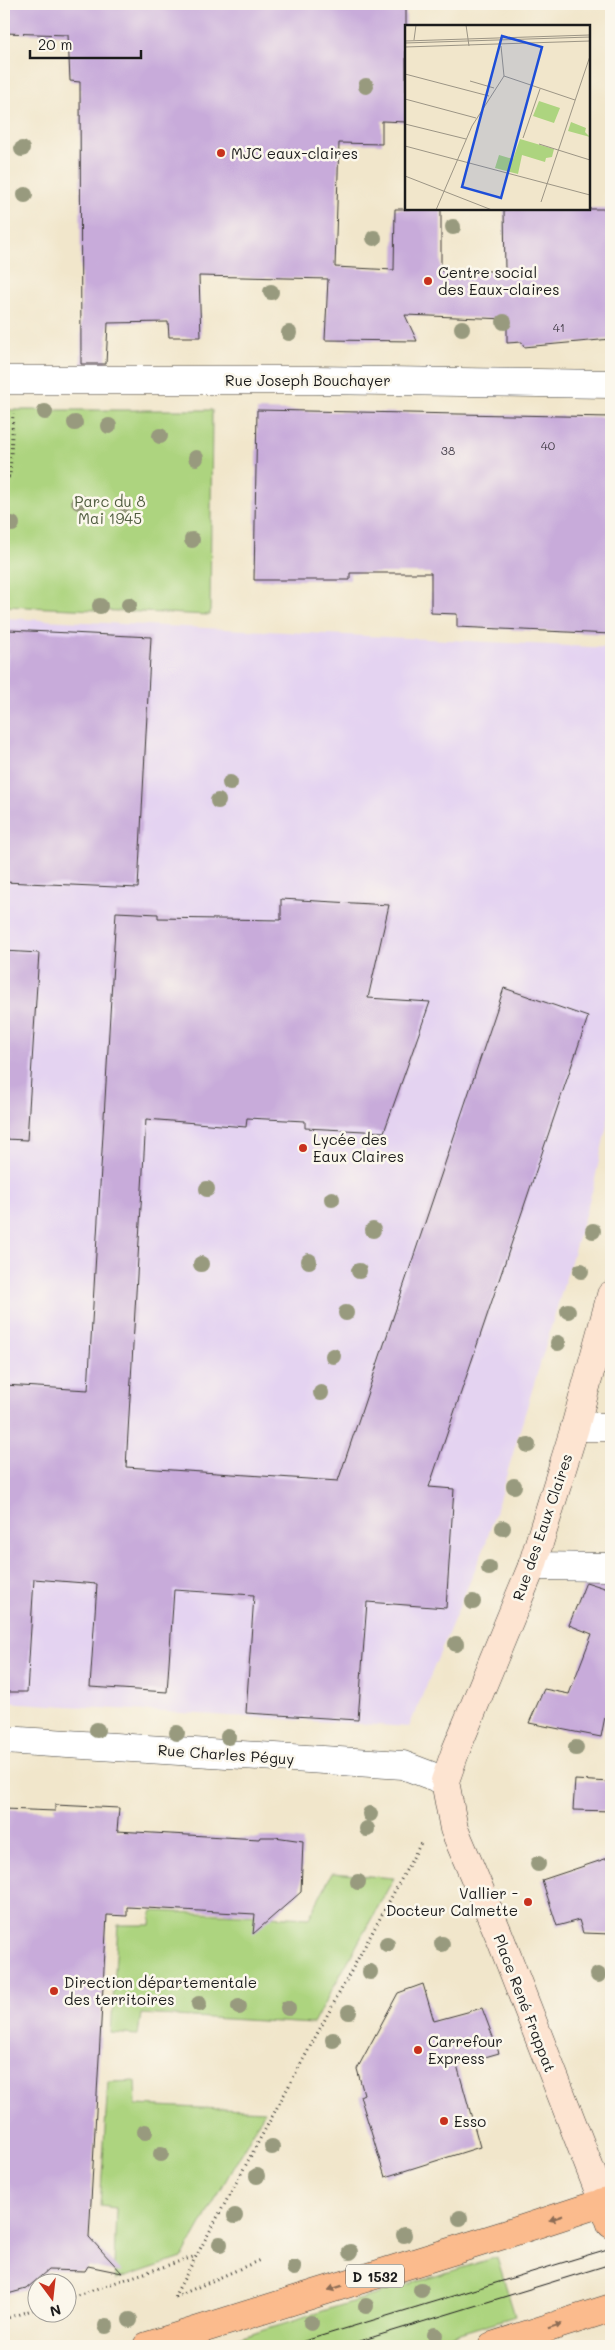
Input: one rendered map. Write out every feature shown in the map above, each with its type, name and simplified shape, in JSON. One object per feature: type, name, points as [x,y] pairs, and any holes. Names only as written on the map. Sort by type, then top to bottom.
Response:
[{"type":"main road","name":"D 1532","points":[[147,2346],[507,2234],[608,2209]]},
{"type":"main road","points":[[492,2346],[611,2308]]},
{"type":"street","name":"Rue Joseph Bouchayer","points":[[9,380],[314,380],[611,384]]},
{"type":"street","name":"Rue des Eaux Claires","points":[[445,1781],[532,1566],[575,1427],[611,1295]]},
{"type":"street","points":[[575,1427],[611,1426]]},
{"type":"street","points":[[532,1566],[611,1567]]},
{"type":"street","name":"Rue Charles Péguy","points":[[4,1740],[403,1765],[445,1781]]},
{"type":"street","name":"Place René Frappat","points":[[445,1781],[454,1829],[499,1935],[608,2209]]},
{"type":"path","points":[[4,476],[10,476],[9,380]]},
{"type":"path","points":[[260,2260],[174,2297],[194,2257],[424,1838]]},
{"type":"path","points":[[78,2295],[194,2257]]},
{"type":"path","points":[[4,2319],[28,2311]]},
{"type":"shaded area","name":"Lycée des Eaux Claires","points":[[4,618],[611,648],[611,1107],[593,1188],[486,1543],[409,1727],[4,1702]]},
{"type":"green space","name":"Parc du 8 Mai 1945","points":[[4,410],[212,410],[210,615],[4,606]]},
{"type":"green space","points":[[332,1873],[394,1878],[313,2024],[141,2014],[138,2035],[111,2033],[118,1925],[151,1925],[152,1911],[309,1918]]},
{"type":"green space","points":[[135,2081],[136,2105],[265,2111],[182,2258],[116,2280],[114,2268],[116,2208],[100,2206],[108,2082]]},
{"type":"green space","points":[[497,2257],[515,2316],[417,2346],[210,2346]]},
{"type":"building","points":[[4,4],[406,4],[405,122],[382,121],[382,144],[339,143],[335,267],[394,270],[395,209],[441,210],[441,271],[505,271],[504,210],[611,209],[611,339],[524,347],[522,342],[507,343],[507,319],[405,315],[417,341],[325,340],[328,279],[199,276],[201,337],[169,337],[168,322],[108,323],[106,364],[81,364],[80,82],[70,81],[68,35],[4,33]]},
{"type":"building","points":[[257,410],[611,417],[611,634],[457,627],[457,614],[431,613],[431,573],[350,573],[350,580],[254,580]]},
{"type":"building","points":[[9,630],[151,637],[138,888],[4,882],[4,736]]},
{"type":"building","points":[[281,899],[389,905],[368,998],[430,1002],[384,1132],[305,1128],[305,1121],[247,1118],[246,1127],[146,1119],[126,1467],[338,1481],[504,988],[588,1017],[429,1487],[454,1489],[446,1608],[367,1602],[358,1720],[246,1713],[254,1595],[174,1590],[167,1692],[90,1687],[97,1584],[34,1579],[27,1692],[4,1692],[4,1385],[88,1390],[116,912],[158,914],[158,918],[281,920]]},
{"type":"building","points":[[4,951],[39,953],[27,1140],[4,1139]]},
{"type":"building","points":[[586,1582],[611,1590],[611,1686],[601,1737],[529,1723],[544,1689],[569,1694],[592,1634],[569,1625]]},
{"type":"building","points":[[575,1780],[611,1782],[611,1811],[573,1810]]},
{"type":"building","name":"Direction départementale des territoires","points":[[55,1805],[119,1808],[117,1831],[259,1839],[260,1837],[275,1837],[303,1841],[301,1892],[253,1934],[255,1914],[127,1907],[127,1916],[107,1915],[89,2237],[122,2273],[88,2266],[85,2271],[48,2270],[46,2272],[28,2272],[28,2287],[4,2295],[4,1809],[55,1811]]},
{"type":"building","points":[[611,1857],[611,1934],[583,1933],[579,1920],[557,1926],[542,1880]]},
{"type":"building","points":[[423,1984],[434,2021],[482,2008],[499,2053],[457,2065],[480,2147],[385,2177],[360,2096],[364,2094],[357,2069],[398,1993]]},
{"type":"tram line","points":[[288,2346],[611,2248]]},
{"type":"tram line","points":[[344,2346],[611,2264]]},
{"type":"place","name":"MJC eaux-claires","points":[[221,153]]},
{"type":"place","name":"Centre social des Eaux-claires","points":[[428,281]]},
{"type":"place","name":"Lycée des Eaux Claires","points":[[303,1148]]},
{"type":"place","name":"Vallier - Docteur Calmette","points":[[528,1902]]},
{"type":"place","name":"Direction départementale des territoires","points":[[54,1991]]},
{"type":"place","name":"Carrefour Express","points":[[418,2050]]},
{"type":"place","name":"Esso","points":[[444,2121]]}]
